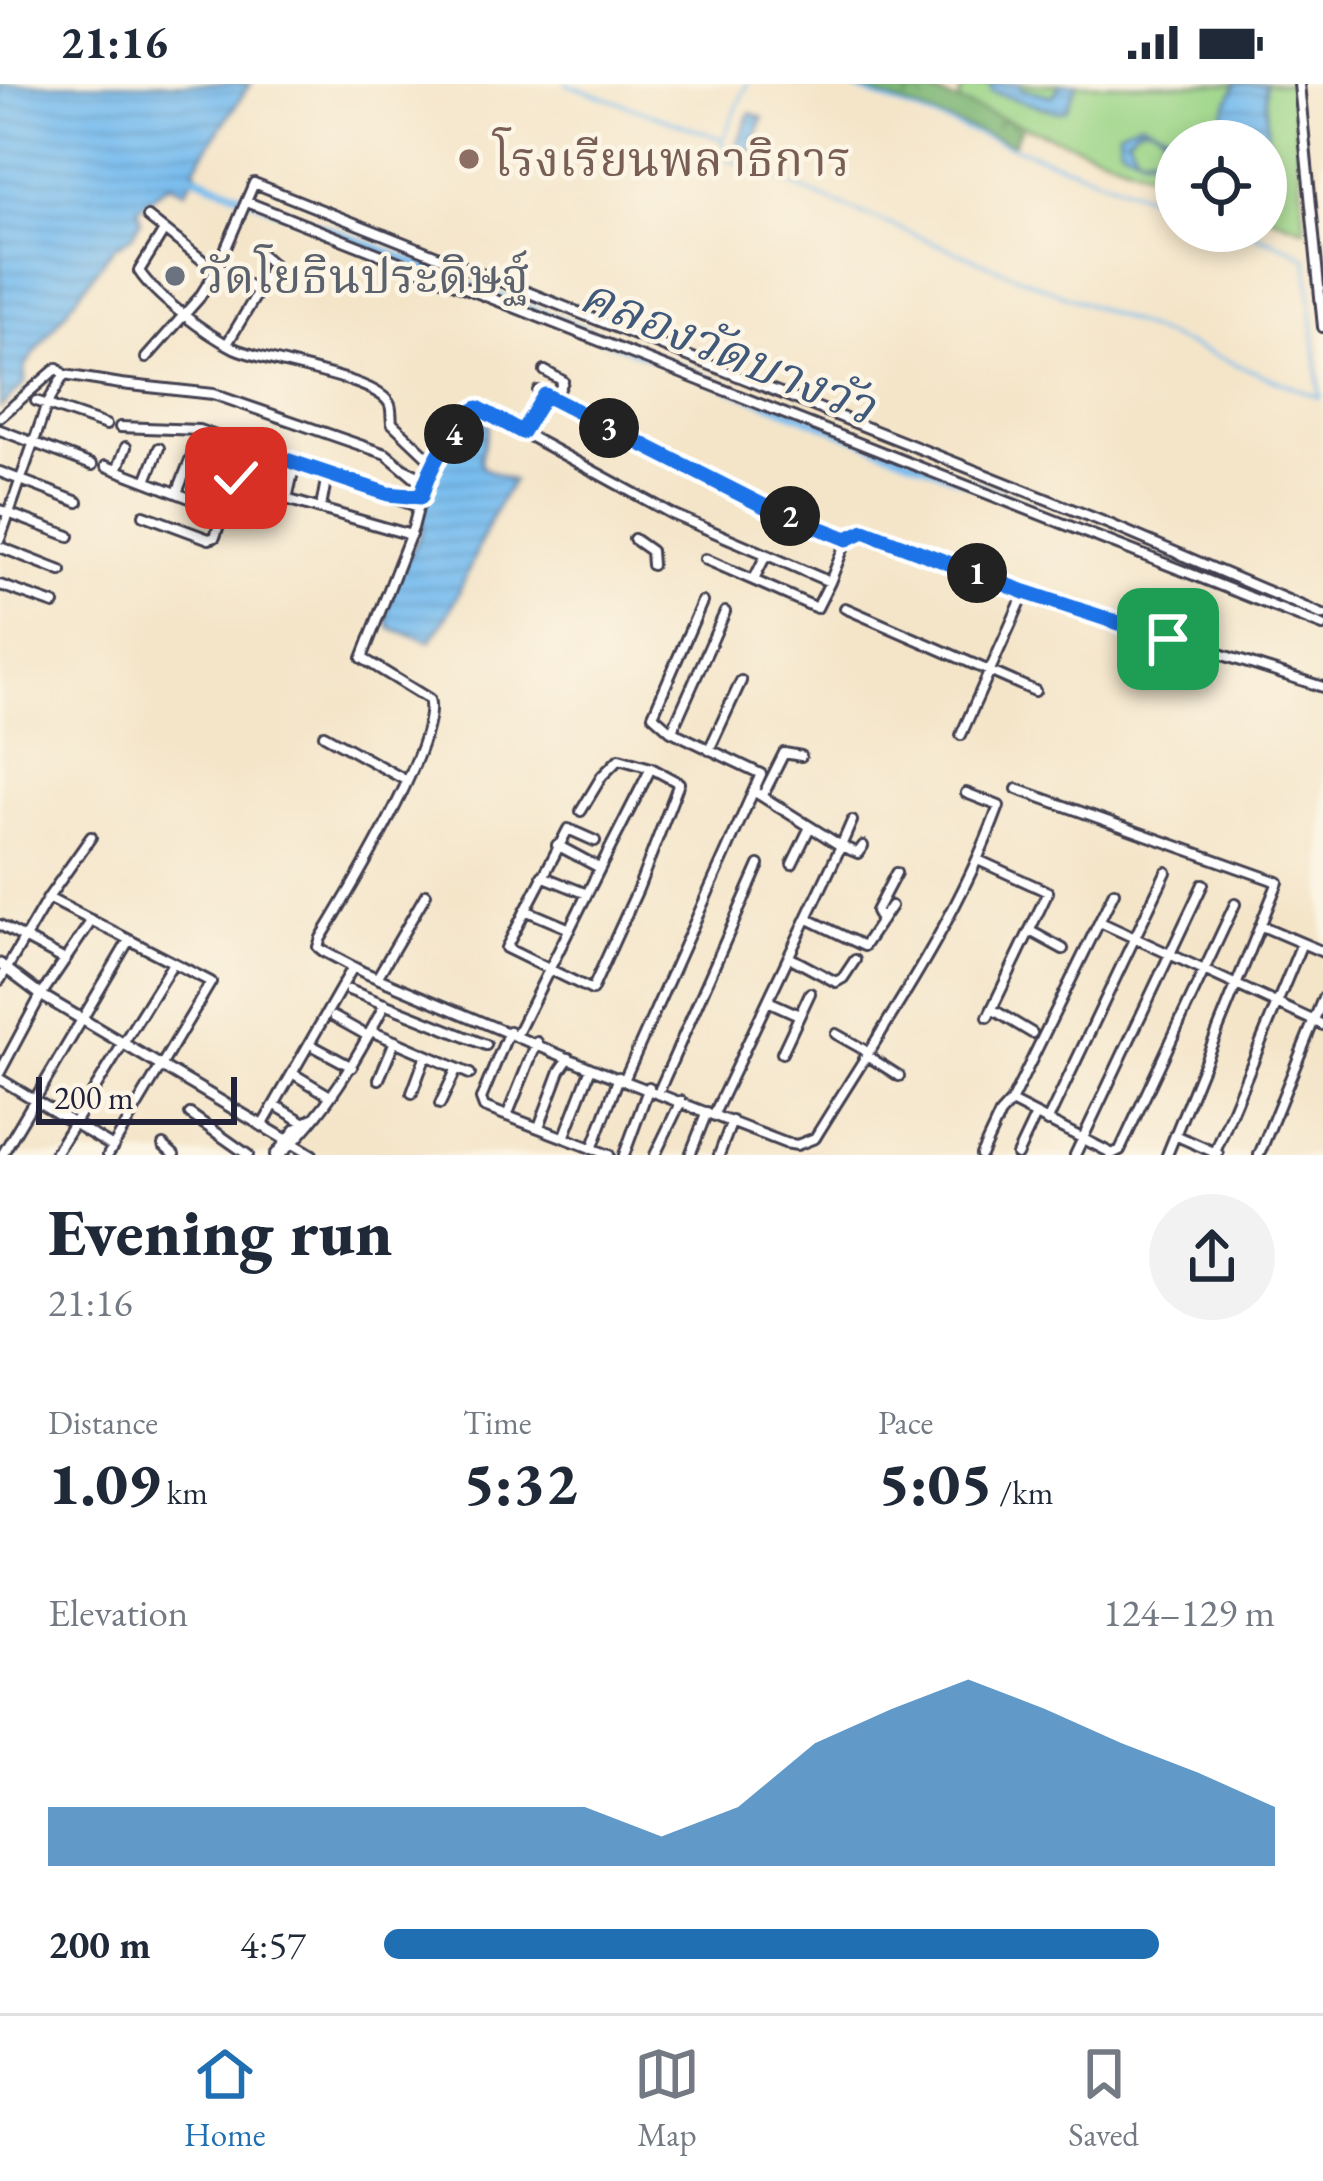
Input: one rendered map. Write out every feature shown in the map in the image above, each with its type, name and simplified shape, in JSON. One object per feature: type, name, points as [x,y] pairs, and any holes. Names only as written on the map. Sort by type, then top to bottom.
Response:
[{"type":"street","points":[[1299,84],[1323,327]]},
{"type":"street","points":[[146,358],[218,269],[254,183],[1109,524],[1323,615]]},
{"type":"street","points":[[249,196],[1323,626]]},
{"type":"street","points":[[148,218],[218,269],[259,292]]},
{"type":"street","points":[[164,232],[141,266],[142,277],[185,315],[227,344],[357,382],[378,393],[391,406],[392,423],[436,465]]},
{"type":"street","points":[[227,344],[272,264],[256,250]]},
{"type":"street","points":[[0,417],[53,369],[64,375],[213,394],[386,454],[426,483]]},
{"type":"street","points":[[522,432],[546,396],[563,381],[544,371]]},
{"type":"street","points":[[61,571],[0,543],[4,512],[47,404],[64,375]]},
{"type":"street","points":[[546,396],[764,506],[847,539]]},
{"type":"street","points":[[36,401],[106,425]]},
{"type":"street","points":[[830,582],[672,514],[474,408],[451,437],[426,483],[411,535],[362,658],[430,702],[432,718],[407,781],[318,947],[377,978],[591,1067],[785,1143],[811,1142],[949,921],[978,860],[999,806],[966,793]]},
{"type":"street","points":[[120,427],[199,430],[420,502]]},
{"type":"street","points":[[0,430],[92,465]]},
{"type":"street","points":[[213,549],[245,446]]},
{"type":"street","points":[[117,470],[126,447]]},
{"type":"street","points":[[146,481],[159,448]]},
{"type":"street","points":[[178,493],[194,450]]},
{"type":"street","points":[[288,495],[295,463]]},
{"type":"street","points":[[106,466],[226,512]]},
{"type":"street","points":[[208,470],[236,478]]},
{"type":"street","points":[[0,472],[78,502]]},
{"type":"street","points":[[322,502],[327,475]]},
{"type":"street","points":[[280,506],[286,499],[311,503],[411,535]]},
{"type":"street","points":[[4,512],[69,536]]},
{"type":"street","points":[[144,515],[215,538]]},
{"type":"street","points":[[706,559],[818,608],[847,539],[864,531],[1025,592],[1323,687]]},
{"type":"street","points":[[634,539],[651,551],[652,565]]},
{"type":"street","points":[[754,579],[766,555]]},
{"type":"street","points":[[0,585],[54,604]]},
{"type":"street","points":[[961,735],[1025,592]]},
{"type":"street","points":[[702,602],[653,708],[656,719],[760,774],[759,794]]},
{"type":"street","points":[[845,608],[1035,691]]},
{"type":"street","points":[[671,731],[725,612]]},
{"type":"street","points":[[709,750],[741,681]]},
{"type":"street","points":[[324,736],[407,781]]},
{"type":"street","points":[[592,1149],[723,854],[784,753],[801,756]]},
{"type":"street","points":[[581,812],[616,760],[651,767],[675,778],[679,786],[595,989],[506,949],[557,845],[571,828],[595,842]]},
{"type":"street","points":[[609,1155],[484,1107],[481,1099],[651,767]]},
{"type":"street","points":[[1017,789],[1275,880],[1278,887],[1167,1155]]},
{"type":"street","points":[[759,794],[841,846],[857,853],[863,846]]},
{"type":"street","points":[[690,1155],[852,820]]},
{"type":"street","points":[[792,864],[810,826]]},
{"type":"street","points":[[0,980],[3,967],[27,939],[91,837]]},
{"type":"street","points":[[557,845],[600,868]]},
{"type":"street","points":[[978,860],[1047,890],[990,1013],[1032,1033]]},
{"type":"street","points":[[624,1155],[759,865]]},
{"type":"street","points":[[1047,1122],[1166,872]]},
{"type":"street","points":[[881,921],[876,911],[896,873]]},
{"type":"street","points":[[542,876],[587,894]]},
{"type":"street","points":[[1075,1155],[1203,884]]},
{"type":"street","points":[[981,1155],[1114,892]]},
{"type":"street","points":[[377,978],[426,893]]},
{"type":"street","points":[[49,898],[92,920],[173,963],[211,982],[111,1151],[0,1076],[40,995],[92,920]]},
{"type":"street","points":[[1011,1102],[1111,1154],[1120,1150],[1235,904]]},
{"type":"street","points":[[808,919],[862,946],[891,906]]},
{"type":"street","points":[[525,910],[570,929]]},
{"type":"street","points":[[1100,922],[1318,1023]]},
{"type":"street","points":[[0,925],[65,960]]},
{"type":"street","points":[[1262,926],[1323,952]]},
{"type":"street","points":[[1030,931],[1063,949]]},
{"type":"street","points":[[2,1155],[129,940]]},
{"type":"street","points":[[1174,1135],[1216,1154],[1302,943]]},
{"type":"street","points":[[789,957],[836,982],[855,960]]},
{"type":"street","points":[[54,1155],[173,963]]},
{"type":"street","points":[[3,967],[40,995],[312,1155]]},
{"type":"street","points":[[262,1126],[353,967]]},
{"type":"street","points":[[349,990],[486,1045]]},
{"type":"street","points":[[782,1053],[810,993]]},
{"type":"street","points":[[1259,1155],[1318,1023],[1323,998]]},
{"type":"street","points":[[768,1001],[799,1015]]},
{"type":"street","points":[[280,1155],[352,1067],[386,1004]]},
{"type":"street","points":[[334,1018],[470,1074]]},
{"type":"street","points":[[836,1034],[899,1076]]},
{"type":"street","points":[[379,1079],[395,1041]]},
{"type":"street","points":[[508,1116],[537,1042]]},
{"type":"street","points":[[315,1047],[352,1067]]},
{"type":"street","points":[[412,1093],[426,1055]]},
{"type":"street","points":[[538,1127],[569,1058]]},
{"type":"street","points":[[564,1138],[591,1067]]},
{"type":"street","points":[[440,1104],[457,1068]]},
{"type":"street","points":[[298,1076],[331,1096]]},
{"type":"street","points":[[655,1155],[681,1101]]},
{"type":"street","points":[[280,1108],[308,1122]]},
{"type":"street","points":[[190,1114],[248,1155]]},
{"type":"street","points":[[1017,1155],[1035,1117]]},
{"type":"street","points":[[732,1121],[720,1152],[734,1155]]},
{"type":"street","points":[[164,1145],[174,1155]]},
{"type":"green space","points":[[844,84],[908,84],[958,102],[963,84],[973,84],[967,104],[1022,124],[1013,144]]},
{"type":"green space","points":[[964,84],[1292,84],[1305,229],[1287,223],[1287,120],[1155,120],[1155,174],[958,102]]},
{"type":"water","points":[[0,84],[250,84],[194,168],[197,172],[185,191],[170,184],[138,207],[141,220],[132,236],[113,248],[25,366],[25,383],[0,408]]},
{"type":"water","points":[[991,84],[1019,84],[1022,89],[1053,96],[1060,84],[1077,84],[1066,110],[1058,112],[991,92]]},
{"type":"water","points":[[1236,84],[1265,84],[1267,120],[1220,120]]},
{"type":"water","points":[[750,113],[763,118],[749,154],[735,149]]},
{"type":"water","points":[[1141,121],[1150,125],[1139,126],[1128,137],[1137,154],[1155,154],[1155,158],[1143,157],[1120,146],[1119,131]]},
{"type":"water","points":[[480,417],[489,426],[480,459],[483,468],[513,481],[490,520],[454,603],[430,641],[390,628],[386,616],[396,582],[422,531],[422,502],[442,456]]},
{"type":"waterway","points":[[567,84],[722,139],[729,160],[1320,398],[1307,259],[1287,247]]},
{"type":"waterway","points":[[724,137],[747,84]]},
{"type":"waterway","points":[[840,84],[1155,198]]},
{"type":"waterway","name":"คลองวัดบางวัว","points":[[187,173],[1032,507]]},
{"type":"place","name":"โรงเรียนพลาธิการ","points":[[469,159]]},
{"type":"place","name":"วัดโยธินประดิษฐ์","points":[[175,276]]},
{"type":"route","points":[[236,478],[245,446],[352,484],[421,497],[451,437],[472,410],[478,408],[522,432],[545,395],[764,506],[847,539],[864,531],[1168,639]]}]
